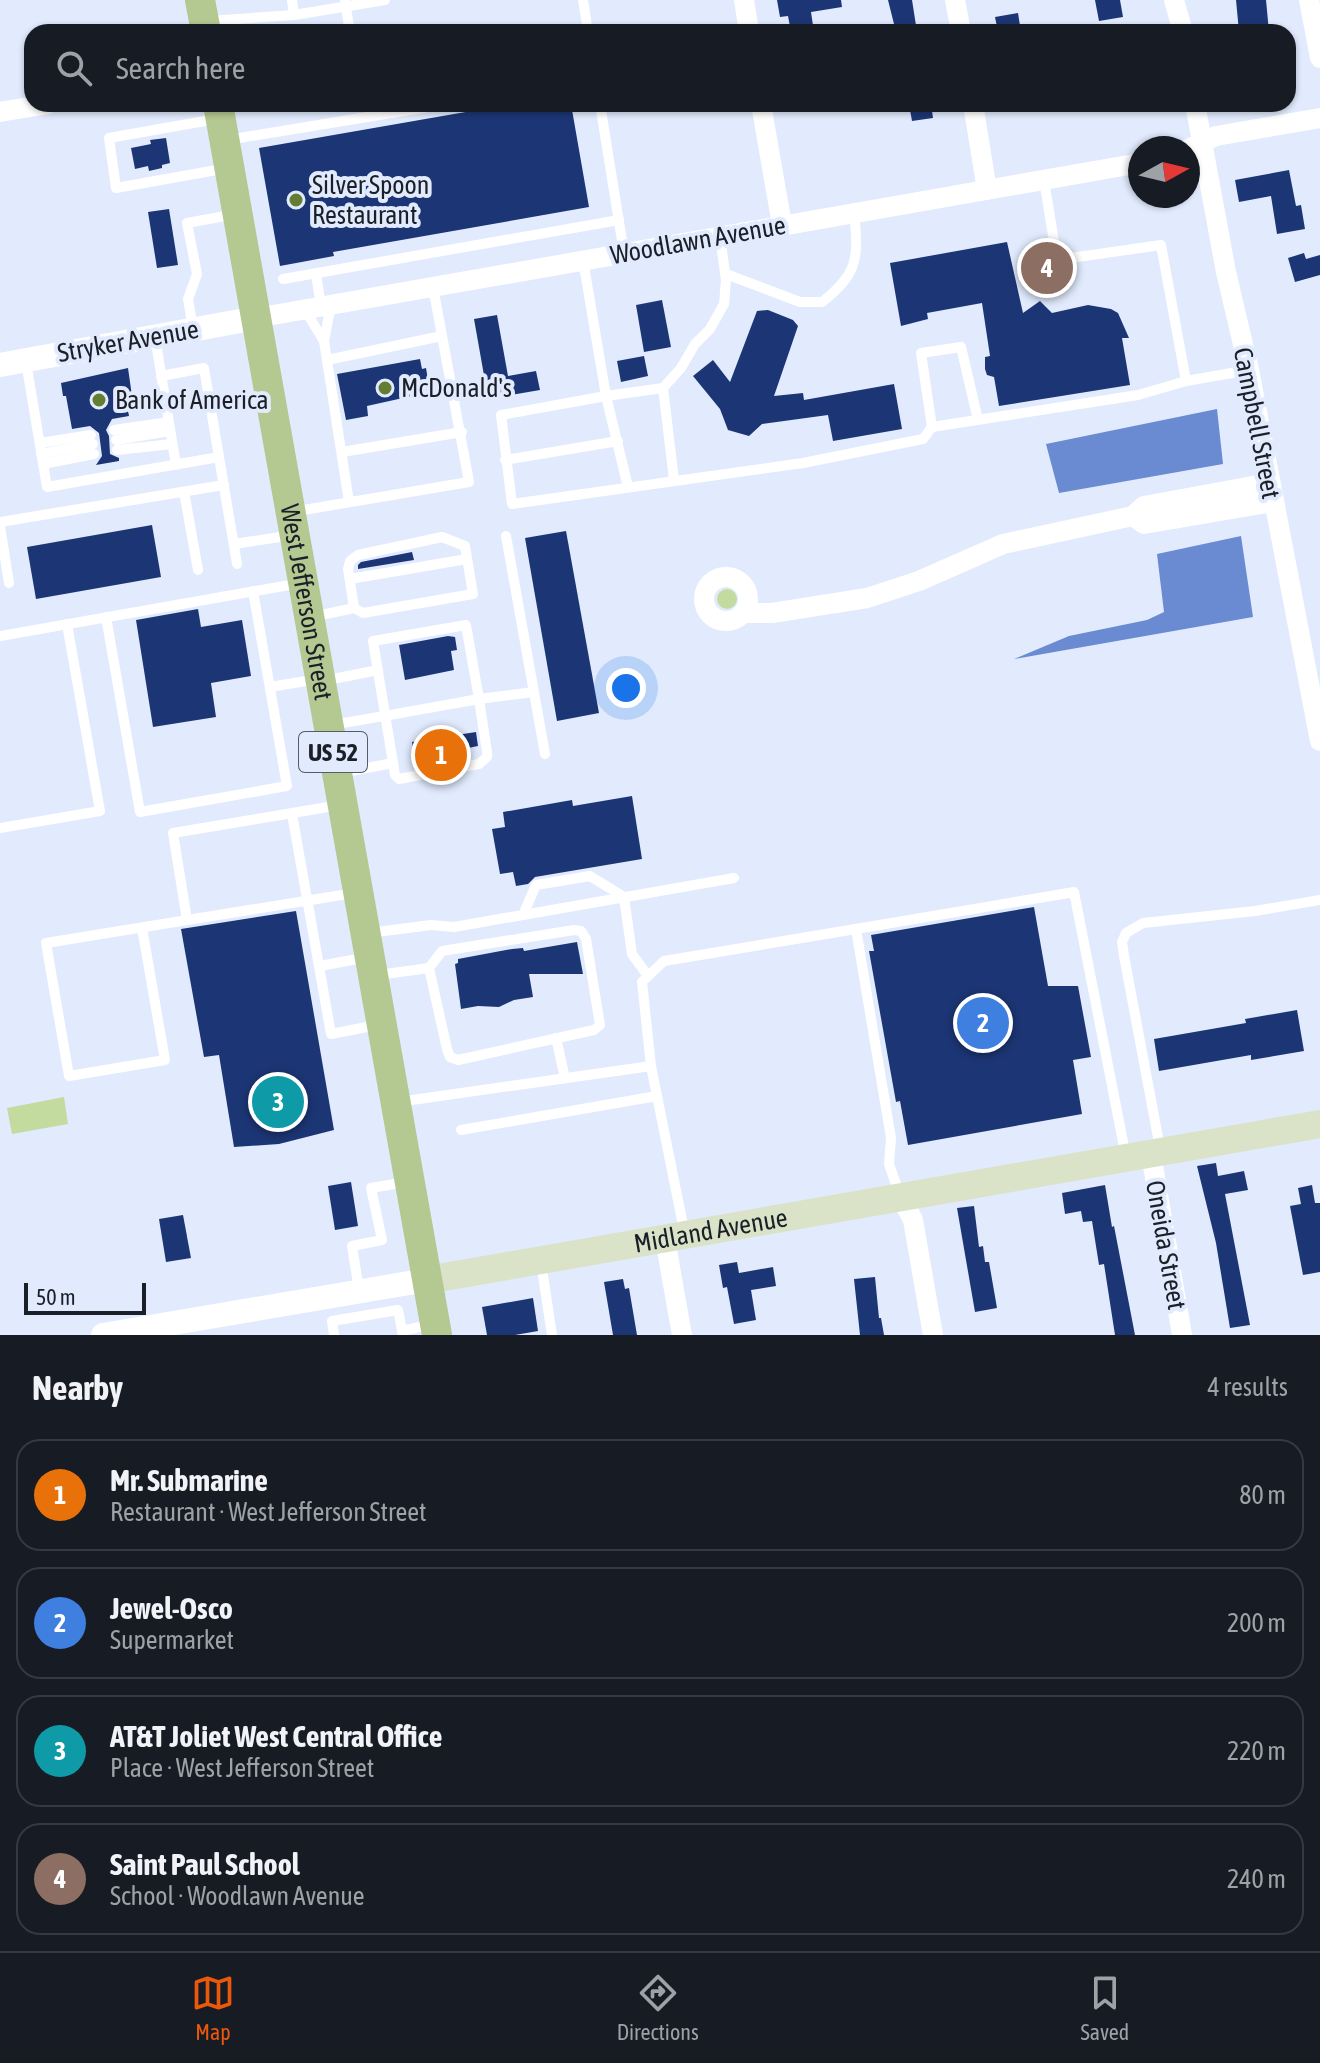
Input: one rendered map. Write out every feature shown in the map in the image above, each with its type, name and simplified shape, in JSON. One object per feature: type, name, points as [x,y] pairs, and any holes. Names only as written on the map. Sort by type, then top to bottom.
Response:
[{"type":"main road","name":"West Jefferson Street","points":[[224,132],[436,1330]]},
{"type":"main road","name":"Midland Avenue","points":[[427,1280],[1320,1124]]},
{"type":"street","points":[[744,0],[748,24]]},
{"type":"street","points":[[955,0],[960,24]]},
{"type":"street","points":[[1174,0],[1181,24]]},
{"type":"street","points":[[1309,0],[1320,58]]},
{"type":"street","points":[[0,112],[24,108]]},
{"type":"street","points":[[762,112],[782,225]]},
{"type":"street","points":[[974,112],[987,190]]},
{"type":"street","name":"Campbell Street","points":[[1195,112],[1195,136]]},
{"type":"street","points":[[1200,144],[1216,136],[1320,118]]},
{"type":"street","name":"Woodlawn Avenue","points":[[256,318],[1128,165]]},
{"type":"street","name":"Campbell Street","points":[[1200,167],[1249,370],[1319,733]]},
{"type":"street","name":"Stryker Avenue","points":[[0,365],[256,318]]},
{"type":"street","points":[[744,613],[772,613],[867,598],[919,581],[1003,544],[1133,516],[1144,506],[1271,493]]},
{"type":"street","name":"Oneida Street","points":[[1146,1155],[1182,1335]]},
{"type":"street","points":[[901,1197],[913,1220],[933,1335]]},
{"type":"street","points":[[675,1237],[682,1335]]},
{"type":"street","name":"Midland Avenue","points":[[103,1335],[355,1303],[427,1280]]},
{"type":"lane","points":[[292,0],[294,15]]},
{"type":"lane","points":[[203,18],[294,15],[346,3],[385,0]]},
{"type":"lane","points":[[583,0],[587,24]]},
{"type":"lane","points":[[346,3],[349,24]]},
{"type":"lane","points":[[363,112],[364,117]]},
{"type":"lane","points":[[224,132],[116,188],[109,138],[224,132],[396,112]]},
{"type":"lane","points":[[601,112],[624,253]]},
{"type":"lane","points":[[1044,180],[1057,260],[1161,245],[1186,381]]},
{"type":"lane","points":[[726,274],[800,302],[822,302],[841,288],[854,269],[858,244],[854,213]]},
{"type":"lane","points":[[193,329],[188,299],[197,274],[187,223],[238,214]]},
{"type":"lane","points":[[283,279],[619,220]]},
{"type":"lane","points":[[674,480],[663,388],[724,304],[726,274],[720,236]]},
{"type":"lane","points":[[583,260],[606,396],[628,487]]},
{"type":"lane","points":[[316,274],[349,502]]},
{"type":"lane","points":[[234,544],[349,502],[469,482],[433,287]]},
{"type":"lane","points":[[319,307],[324,341]]},
{"type":"lane","points":[[155,336],[176,465]]},
{"type":"lane","points":[[327,360],[442,336]]},
{"type":"lane","points":[[932,427],[921,353],[961,347],[978,420]]},
{"type":"lane","points":[[25,360],[47,487],[219,457]]},
{"type":"lane","points":[[161,376],[204,368],[237,564]]},
{"type":"lane","points":[[663,388],[501,415],[512,504],[788,465],[923,439],[932,427],[1138,395],[1186,381],[1249,370]]},
{"type":"lane","points":[[170,427],[116,440],[172,444]]},
{"type":"lane","points":[[342,452],[462,432]]},
{"type":"lane","points":[[505,460],[618,441]]},
{"type":"lane","points":[[41,453],[93,444],[41,453]]},
{"type":"lane","points":[[9,583],[0,524],[224,485]]},
{"type":"lane","points":[[184,492],[198,570]]},
{"type":"lane","points":[[506,536],[545,754]]},
{"type":"lane","points":[[310,618],[354,608],[363,613],[473,594],[465,546],[442,537],[358,555],[350,561],[354,608]]},
{"type":"lane","points":[[350,579],[467,559]]},
{"type":"lane","points":[[0,636],[303,583]]},
{"type":"lane","points":[[106,617],[140,812],[287,786],[253,591]]},
{"type":"lane","points":[[0,828],[100,811],[67,624]]},
{"type":"lane","points":[[466,625],[479,699],[487,757],[479,764],[399,779],[395,775],[373,641],[466,625]]},
{"type":"lane","points":[[270,687],[378,670]]},
{"type":"lane","points":[[329,726],[534,692]]},
{"type":"lane","points":[[337,773],[393,763]]},
{"type":"lane","points":[[187,920],[173,833],[343,804]]},
{"type":"lane","points":[[292,814],[331,1034],[382,1024]]},
{"type":"lane","points":[[523,915],[536,885],[590,876],[624,897]]},
{"type":"lane","points":[[320,966],[370,955],[431,925],[454,927],[734,878]]},
{"type":"lane","points":[[142,928],[165,1060],[69,1076],[46,943],[358,892]]},
{"type":"lane","points":[[675,1237],[642,982],[664,961],[1074,892],[1146,1155]]},
{"type":"lane","points":[[624,897],[632,954],[648,976]]},
{"type":"lane","points":[[1146,1155],[1122,942],[1126,933],[1143,923],[1255,911],[1320,900]]},
{"type":"lane","points":[[856,929],[891,1138],[889,1164],[901,1197]]},
{"type":"lane","points":[[581,931],[586,939],[600,1025],[594,1030],[458,1060],[450,1057],[429,968],[442,951],[581,931]]},
{"type":"lane","points":[[370,955],[429,968]]},
{"type":"lane","points":[[556,1038],[565,1078]]},
{"type":"lane","points":[[396,1103],[651,1066]]},
{"type":"lane","points":[[461,1130],[657,1096]]},
{"type":"lane","points":[[334,1335],[355,1303],[352,1246],[382,1240],[371,1188],[410,1181]]},
{"type":"lane","points":[[541,1260],[552,1335]]},
{"type":"lane","points":[[355,1303],[398,1310],[402,1333],[436,1330]]},
{"type":"green space","points":[[723,589],[731,589],[737,599],[731,609],[723,609],[717,603],[717,595]]},
{"type":"green space","points":[[64,1097],[68,1124],[12,1134],[7,1108]]},
{"type":"water","points":[[1217,409],[1223,464],[1059,493],[1046,444]]},
{"type":"water","points":[[1241,536],[1253,617],[1014,659],[1069,636],[1147,620],[1164,612],[1157,554]]},
{"type":"building","points":[[777,0],[841,0],[842,7],[811,12],[813,24],[790,24],[788,16],[780,17]]},
{"type":"building","points":[[888,0],[912,0],[916,24],[894,24]]},
{"type":"building","points":[[1095,0],[1120,0],[1123,17],[1099,21]]},
{"type":"building","points":[[1236,0],[1266,0],[1268,24],[1238,24]]},
{"type":"building","points":[[1018,13],[1020,24],[996,24],[995,17]]},
{"type":"building","points":[[466,112],[572,112],[589,207],[333,252],[334,256],[280,266],[259,148]]},
{"type":"building","points":[[910,112],[932,112],[933,118],[912,121]]},
{"type":"building","points":[[166,138],[170,163],[149,171],[148,166],[135,169],[131,148],[151,144],[150,140]]},
{"type":"building","points":[[1289,170],[1296,206],[1301,205],[1305,229],[1277,234],[1271,196],[1239,202],[1235,180]]},
{"type":"building","points":[[169,209],[178,265],[157,268],[148,212]]},
{"type":"building","points":[[1007,242],[1023,313],[1040,301],[1052,313],[1088,305],[1118,313],[1129,338],[1122,338],[1130,385],[999,406],[994,377],[987,375],[985,369],[985,357],[990,356],[982,303],[927,313],[928,319],[901,326],[890,263]]},
{"type":"building","points":[[1304,253],[1306,259],[1320,255],[1320,275],[1295,282],[1288,258]]},
{"type":"building","points":[[662,300],[671,347],[644,352],[636,305]]},
{"type":"building","points":[[768,310],[793,320],[798,326],[774,396],[803,393],[804,400],[894,384],[902,429],[833,441],[828,415],[762,424],[749,436],[728,430],[720,409],[693,376],[713,360],[730,382],[757,311]]},
{"type":"building","points":[[497,315],[508,376],[536,371],[540,390],[494,398],[491,380],[485,381],[474,319]]},
{"type":"building","points":[[644,356],[648,376],[621,382],[617,361]]},
{"type":"building","name":"McDonald's","points":[[420,359],[422,369],[426,368],[430,392],[367,406],[368,416],[346,420],[337,374]]},
{"type":"building","name":"Bank of America","points":[[128,368],[132,396],[132,404],[127,405],[129,416],[112,419],[106,430],[110,454],[119,461],[96,465],[102,456],[99,433],[90,426],[72,429],[61,383]]},
{"type":"building","points":[[152,525],[161,577],[36,599],[27,547]]},
{"type":"building","points":[[566,531],[599,713],[557,721],[525,538]]},
{"type":"building","points":[[412,552],[414,560],[358,569],[361,562]]},
{"type":"building","points":[[198,609],[201,627],[242,620],[251,676],[211,683],[216,717],[153,727],[136,620]]},
{"type":"building","points":[[455,637],[457,650],[451,651],[454,670],[405,680],[399,645]]},
{"type":"building","points":[[476,732],[478,746],[468,748],[469,758],[417,768],[412,742]]},
{"type":"building","points":[[632,796],[642,859],[535,877],[528,884],[516,886],[513,872],[500,874],[492,829],[505,827],[503,812],[572,800],[573,806]]},
{"type":"building","points":[[1034,907],[1048,986],[1078,986],[1091,1057],[1073,1060],[1082,1114],[908,1145],[900,1101],[896,1102],[869,951],[874,951],[871,935]]},
{"type":"building","points":[[296,911],[334,1130],[279,1144],[234,1147],[219,1055],[204,1057],[181,929]]},
{"type":"building","points":[[577,942],[583,974],[529,974],[533,997],[514,1000],[499,1007],[461,1009],[455,964],[458,959]]},
{"type":"building","points":[[1297,1010],[1304,1051],[1251,1060],[1251,1055],[1159,1071],[1154,1039],[1246,1023],[1245,1019]]},
{"type":"building","points":[[1216,1163],[1218,1176],[1244,1171],[1248,1190],[1225,1194],[1250,1325],[1230,1328],[1216,1243],[1197,1166]]},
{"type":"building","points":[[351,1182],[358,1226],[335,1230],[328,1186]]},
{"type":"building","points":[[1105,1185],[1135,1335],[1115,1335],[1104,1264],[1099,1265],[1092,1221],[1083,1222],[1081,1211],[1065,1214],[1062,1193]]},
{"type":"building","points":[[1312,1185],[1315,1203],[1320,1203],[1320,1272],[1303,1275],[1290,1206],[1301,1204],[1298,1188]]},
{"type":"building","points":[[974,1206],[979,1247],[983,1246],[985,1262],[989,1262],[997,1308],[975,1312],[957,1208]]},
{"type":"building","points":[[183,1215],[191,1258],[166,1262],[159,1219]]},
{"type":"building","points":[[737,1262],[739,1273],[773,1267],[776,1286],[751,1290],[756,1320],[734,1324],[719,1265]]},
{"type":"building","points":[[875,1277],[884,1335],[860,1335],[854,1279]]},
{"type":"building","points":[[623,1279],[625,1289],[629,1288],[637,1335],[613,1335],[604,1282]]},
{"type":"building","points":[[533,1298],[538,1331],[487,1335],[482,1307]]},
{"type":"place","name":"Silver Spoon Restaurant","points":[[296,200]]},
{"type":"place","name":"Saint Paul School","points":[[1047,268]]},
{"type":"place","name":"McDonald's","points":[[385,388]]},
{"type":"place","name":"Bank of America","points":[[99,400]]},
{"type":"place","name":"Mr. Submarine","points":[[441,755]]},
{"type":"place","name":"Jewel-Osco","points":[[983,1023]]},
{"type":"place","name":"AT&T Joliet West Central Office","points":[[278,1102]]}]
